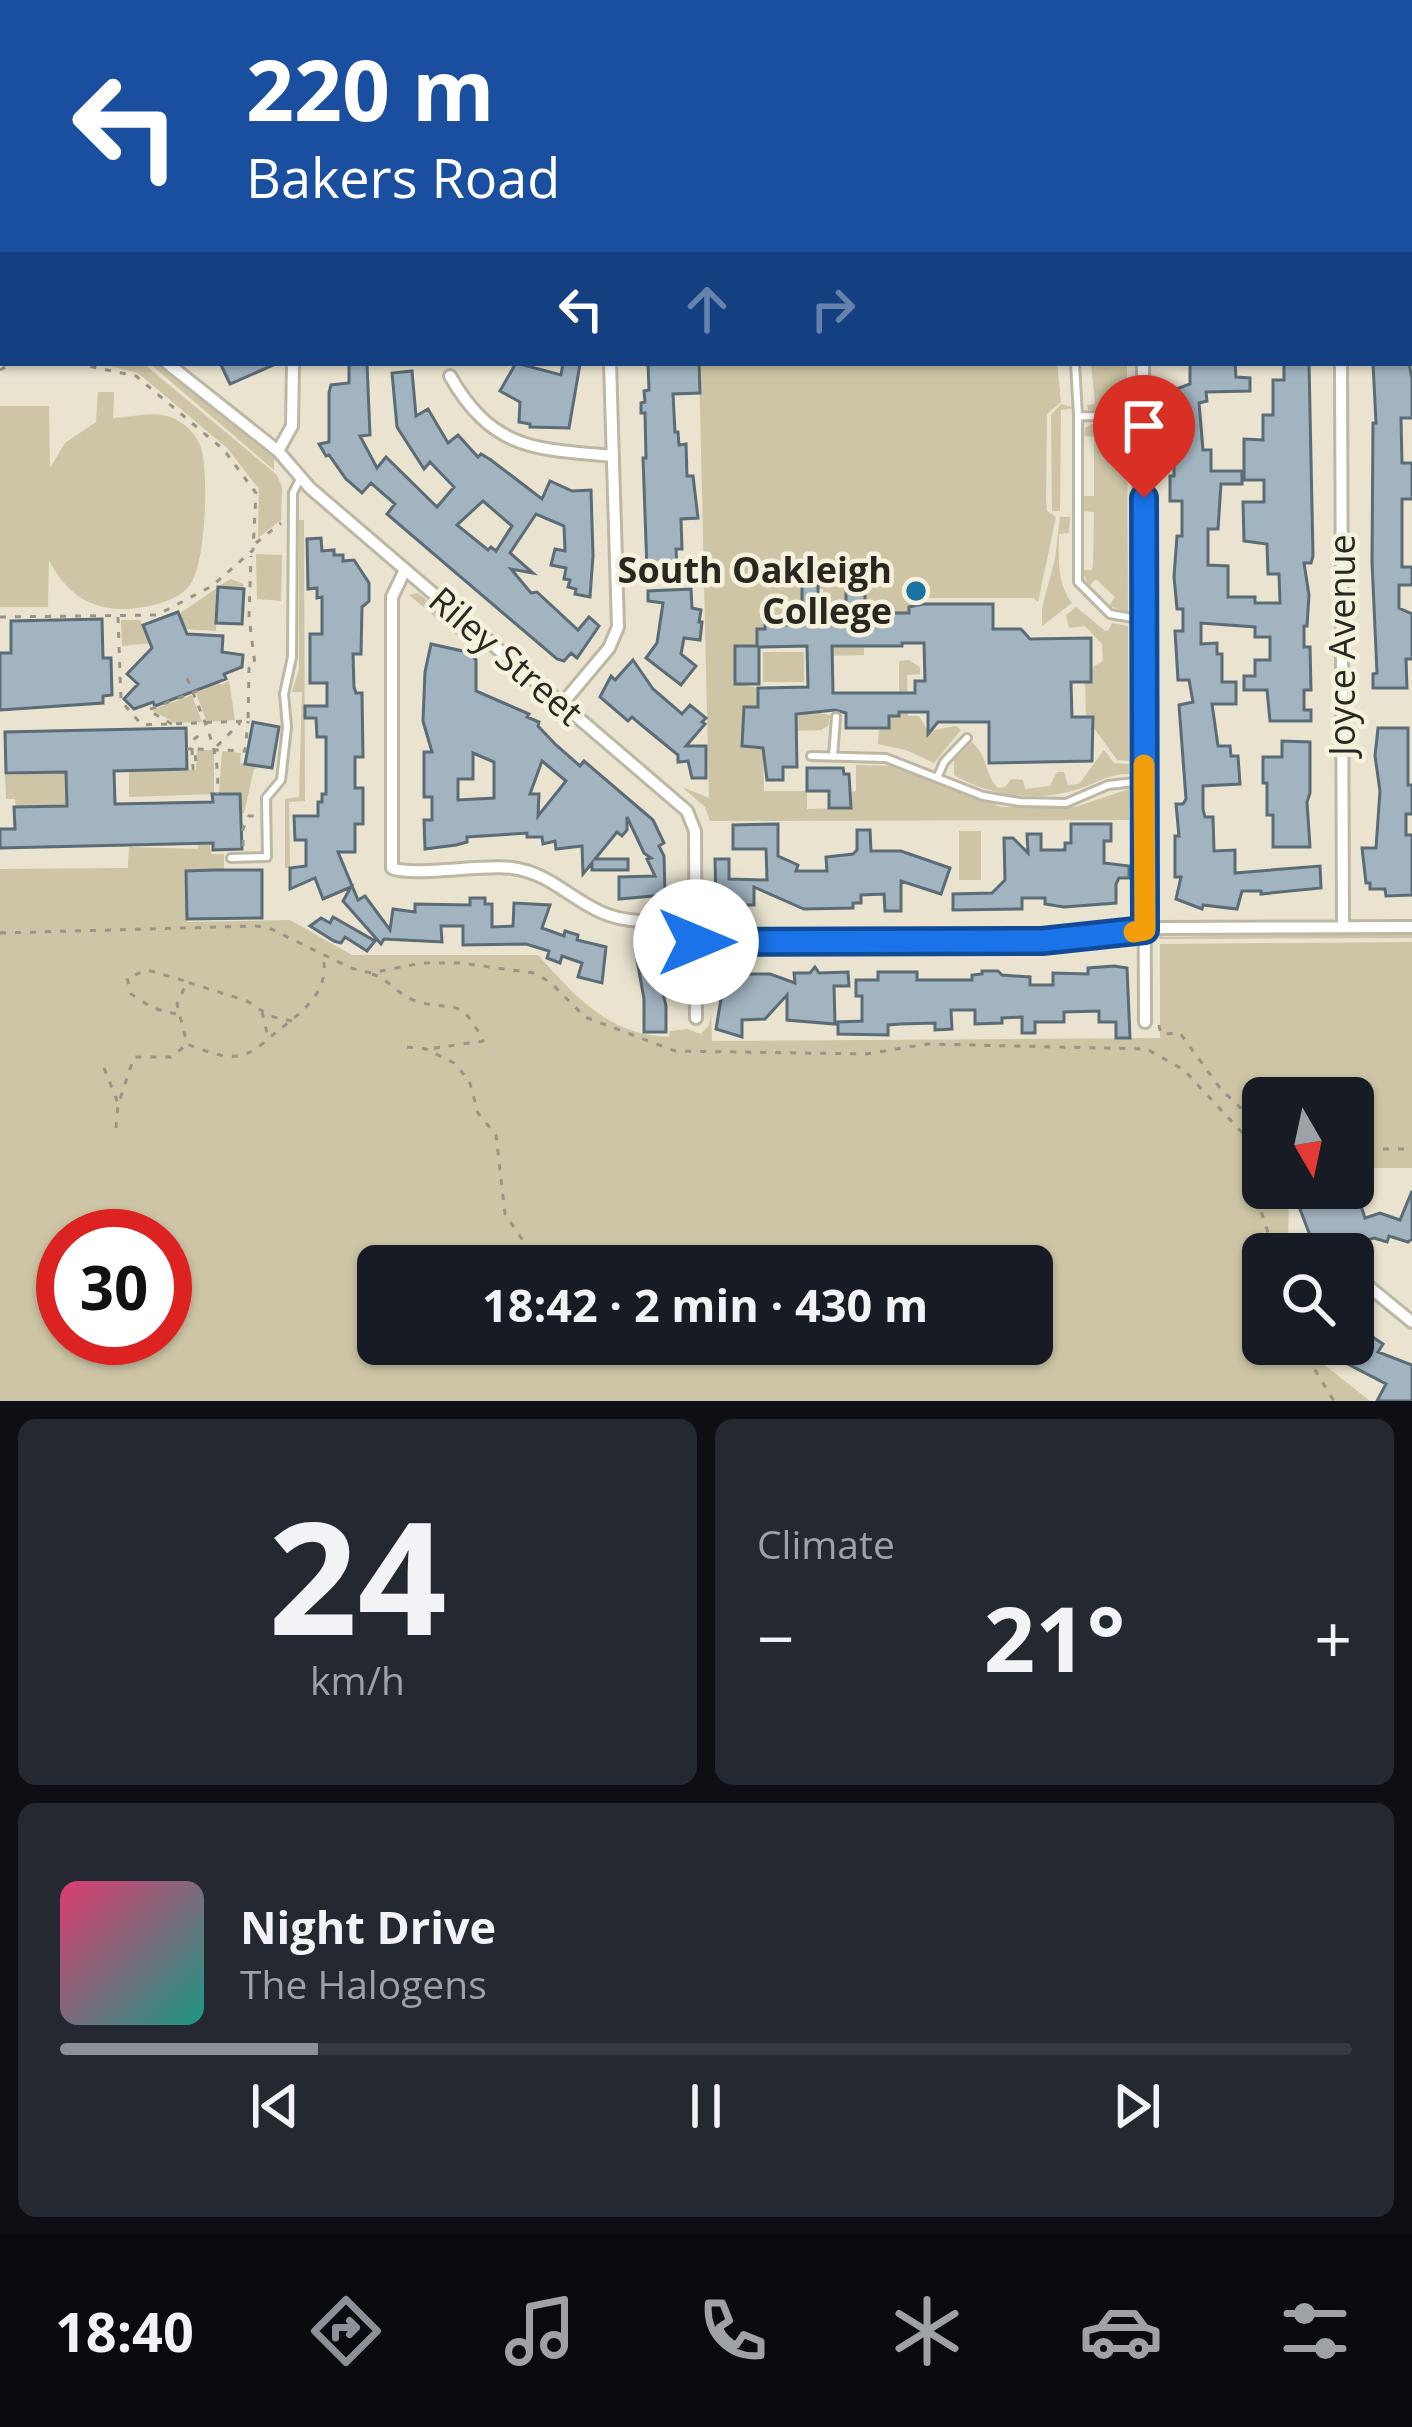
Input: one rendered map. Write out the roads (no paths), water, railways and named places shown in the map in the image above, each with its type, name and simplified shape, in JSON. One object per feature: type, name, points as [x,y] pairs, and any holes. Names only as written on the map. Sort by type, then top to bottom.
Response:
[{"type":"street","name":"Riley Street","points":[[171,366],[278,451],[301,478],[405,570],[692,817],[696,1018]]},
{"type":"street","points":[[278,451],[292,426],[293,366]]},
{"type":"street","points":[[562,704],[616,635],[610,366]]},
{"type":"street","points":[[1143,366],[1145,1022]]},
{"type":"street","name":"Joyce Avenue","points":[[1341,366],[1342,927]]},
{"type":"street","points":[[450,376],[471,407],[519,445],[613,456]]},
{"type":"street","points":[[405,570],[392,597],[392,868],[401,872],[518,868],[549,878],[591,907],[616,917],[696,921]]},
{"type":"street","points":[[696,942],[1054,940],[1145,930],[1412,927]]},
{"type":"street","points":[[1374,1291],[1412,1322]]},
{"type":"lane","points":[[1075,366],[1078,582],[1110,614],[1144,620]]},
{"type":"lane","points":[[1078,416],[1143,418]]},
{"type":"lane","points":[[231,855],[267,857],[266,798],[281,780],[287,727],[284,694],[292,657],[293,493],[301,478]]},
{"type":"lane","points":[[833,757],[836,717]]},
{"type":"lane","points":[[938,776],[944,762],[967,738]]},
{"type":"lane","points":[[811,756],[886,758],[983,796],[1049,803],[1081,800],[1118,782],[1144,781]]},
{"type":"place","name":"South Oakleigh College","points":[[916,591]]}]
